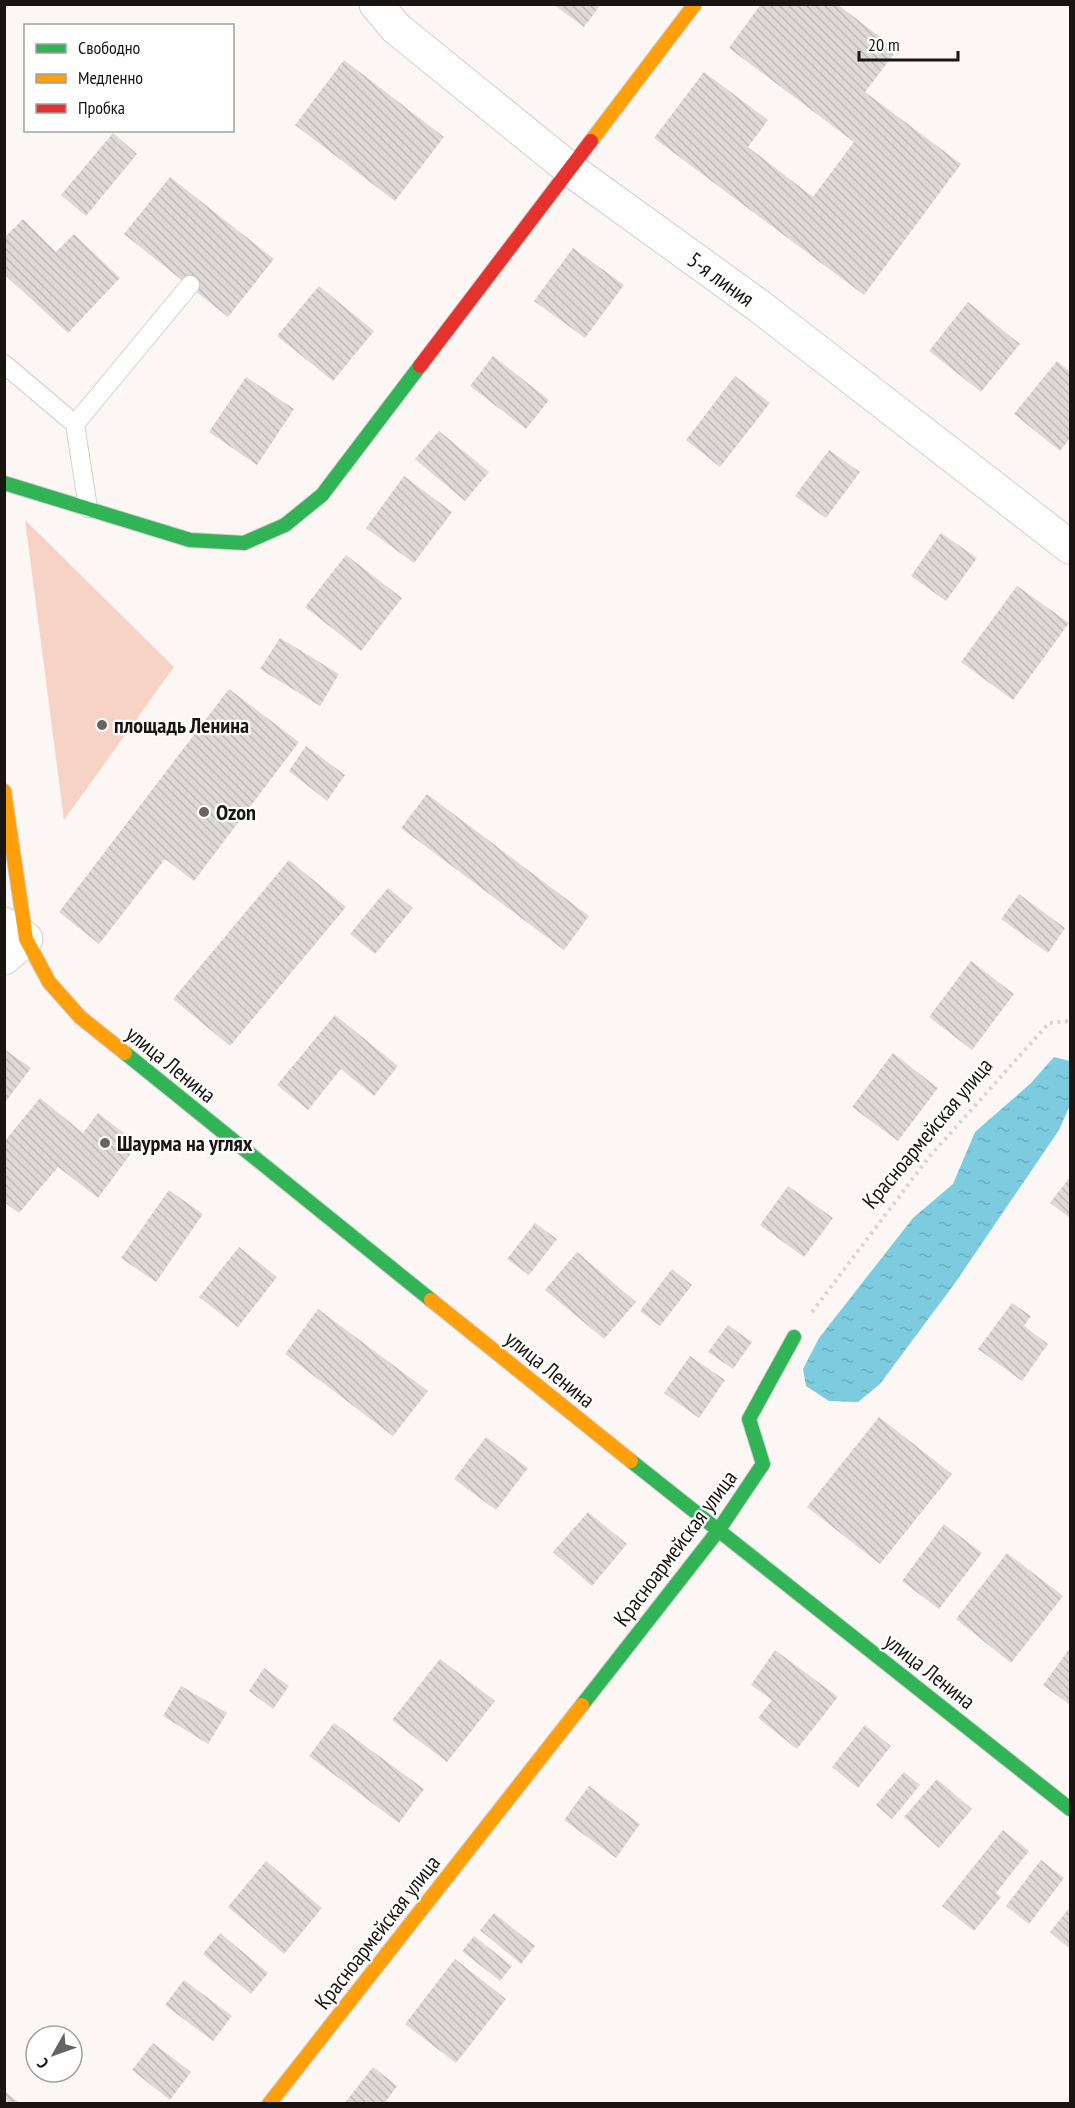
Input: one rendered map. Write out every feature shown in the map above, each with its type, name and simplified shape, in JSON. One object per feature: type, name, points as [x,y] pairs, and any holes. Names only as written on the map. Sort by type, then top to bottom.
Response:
[{"type":"street","name":"5-я линия","points":[[376,4],[396,28],[571,170],[759,306],[1071,547]]},
{"type":"street","points":[[4,483],[189,540],[244,543],[285,525],[322,495],[695,4]]},
{"type":"street","name":"улица Ленина","points":[[4,791],[12,940],[80,1017],[718,1531],[1071,1809]]},
{"type":"street","name":"Красноармейская улица","points":[[269,2103],[718,1531],[763,1464],[749,1419],[794,1337]]},
{"type":"lane","points":[[75,424],[190,285]]},
{"type":"lane","points":[[4,364],[75,424],[88,508]]},
{"type":"path","name":"Красноармейская улица","points":[[794,1337],[929,1157],[1050,1023],[1071,1021]]},
{"type":"shaded area","points":[[25,520],[174,667],[64,820]]},
{"type":"water","points":[[1054,1057],[1070,1061],[1070,1105],[1059,1130],[955,1283],[880,1384],[858,1402],[829,1401],[806,1386],[803,1369],[819,1338],[913,1218],[953,1184],[975,1132],[1031,1083]]},
{"type":"building","points":[[553,4],[601,4],[584,27]]},
{"type":"building","points":[[761,4],[837,4],[897,50],[865,92],[961,164],[864,295],[654,138],[704,72],[768,120],[748,147],[813,197],[854,142],[729,48]]},
{"type":"building","points":[[344,60],[444,137],[395,201],[295,125]]},
{"type":"building","points":[[113,133],[137,154],[86,216],[61,195]]},
{"type":"building","points":[[170,177],[274,259],[228,317],[124,234]]},
{"type":"building","points":[[23,219],[56,252],[74,234],[120,278],[68,333],[4,274],[4,238]]},
{"type":"building","points":[[573,248],[624,285],[585,338],[534,301]]},
{"type":"building","points":[[319,286],[374,331],[333,381],[277,336]]},
{"type":"building","points":[[968,302],[1020,344],[981,392],[929,351]]},
{"type":"building","points":[[493,356],[549,400],[526,429],[470,386]]},
{"type":"building","points":[[1057,361],[1070,372],[1070,438],[1060,451],[1014,414]]},
{"type":"building","points":[[735,376],[770,403],[720,467],[686,440]]},
{"type":"building","points":[[246,377],[294,409],[257,465],[209,432]]},
{"type":"building","points":[[439,431],[489,472],[465,501],[415,459]]},
{"type":"building","points":[[829,450],[860,472],[826,518],[795,496]]},
{"type":"building","points":[[404,476],[452,512],[414,563],[366,528]]},
{"type":"building","points":[[941,533],[977,558],[946,601],[911,576]]},
{"type":"building","points":[[346,555],[402,598],[361,651],[305,607]]},
{"type":"building","points":[[1017,586],[1069,623],[1013,700],[961,662]]},
{"type":"building","points":[[280,638],[339,674],[320,706],[260,669]]},
{"type":"building","points":[[229,689],[299,742],[194,881],[165,859],[99,944],[59,912]]},
{"type":"building","points":[[306,746],[345,775],[327,801],[289,771]]},
{"type":"building","points":[[427,794],[589,916],[564,950],[401,828]]},
{"type":"building","points":[[289,860],[346,907],[230,1046],[173,999]]},
{"type":"building","points":[[388,888],[413,908],[375,954],[350,934]]},
{"type":"building","points":[[1019,894],[1065,928],[1048,953],[1001,919]]},
{"type":"building","points":[[971,961],[1014,994],[972,1050],[929,1017]]},
{"type":"building","points":[[335,1015],[398,1066],[374,1096],[341,1069],[308,1110],[277,1085]]},
{"type":"building","points":[[4,1049],[31,1068],[4,1104]]},
{"type":"building","points":[[893,1053],[938,1088],[898,1141],[852,1107]]},
{"type":"building","points":[[40,1098],[83,1133],[98,1113],[138,1144],[98,1198],[58,1167],[19,1213],[4,1202],[4,1142]]},
{"type":"building","points":[[1070,1177],[1070,1218],[1050,1203]]},
{"type":"building","points":[[788,1186],[833,1218],[804,1257],[760,1225]]},
{"type":"building","points":[[169,1190],[203,1214],[156,1282],[121,1258]]},
{"type":"building","points":[[535,1223],[557,1239],[529,1275],[507,1259]]},
{"type":"building","points":[[239,1247],[277,1277],[238,1327],[199,1297]]},
{"type":"building","points":[[577,1252],[636,1302],[604,1339],[545,1290]]},
{"type":"building","points":[[672,1269],[692,1285],[660,1326],[640,1311]]},
{"type":"building","points":[[1012,1303],[1031,1316],[1024,1326],[1048,1344],[1022,1381],[978,1349]]},
{"type":"building","points":[[318,1309],[428,1391],[393,1436],[285,1354]]},
{"type":"building","points":[[728,1325],[752,1342],[733,1369],[708,1352]]},
{"type":"building","points":[[690,1356],[725,1380],[699,1418],[664,1393]]},
{"type":"building","points":[[879,1417],[952,1474],[880,1564],[807,1507]]},
{"type":"building","points":[[486,1437],[528,1468],[496,1510],[454,1479]]},
{"type":"building","points":[[588,1512],[627,1544],[592,1586],[553,1552]]},
{"type":"building","points":[[944,1524],[982,1553],[939,1609],[902,1581]]},
{"type":"building","points":[[1007,1553],[1063,1596],[1011,1663],[956,1619]]},
{"type":"building","points":[[1070,1648],[1070,1705],[1043,1685]]},
{"type":"building","points":[[775,1650],[838,1697],[797,1749],[758,1718],[772,1700],[751,1685]]},
{"type":"building","points":[[440,1659],[495,1701],[447,1762],[392,1720]]},
{"type":"building","points":[[264,1668],[289,1686],[273,1709],[249,1691]]},
{"type":"building","points":[[181,1686],[227,1713],[208,1744],[163,1716]]},
{"type":"building","points":[[334,1723],[424,1789],[399,1823],[309,1756]]},
{"type":"building","points":[[865,1725],[891,1746],[858,1788],[832,1767]]},
{"type":"building","points":[[904,1772],[920,1785],[892,1819],[876,1805]]},
{"type":"building","points":[[937,1779],[972,1809],[939,1848],[904,1817]]},
{"type":"building","points":[[589,1786],[640,1824],[616,1858],[564,1820]]},
{"type":"building","points":[[1003,1830],[1029,1851],[996,1893],[1001,1897],[974,1931],[942,1906]]},
{"type":"building","points":[[1041,1860],[1064,1878],[1029,1924],[1006,1906]]},
{"type":"building","points":[[266,1861],[322,1908],[284,1954],[228,1907]]},
{"type":"building","points":[[1070,1907],[1070,1949],[1050,1932]]},
{"type":"building","points":[[494,1913],[535,1946],[521,1964],[480,1930]]},
{"type":"building","points":[[220,1933],[268,1973],[251,1994],[203,1954]]},
{"type":"building","points":[[474,1936],[512,1966],[500,1981],[462,1951]]},
{"type":"building","points":[[455,1959],[506,1999],[456,2063],[405,2024]]},
{"type":"building","points":[[184,1980],[232,2016],[213,2041],[165,2005]]},
{"type":"building","points":[[153,2043],[191,2072],[170,2100],[132,2070]]},
{"type":"building","points":[[373,2067],[397,2086],[384,2104],[344,2104]]},
{"type":"building","points":[[4,2090],[18,2102],[16,2104],[4,2104]]},
{"type":"traffic: fast","points":[[4,483],[190,540],[244,543],[285,525],[322,495],[420,366]]},
{"type":"traffic: fast","points":[[125,1053],[431,1300]]},
{"type":"traffic: fast","points":[[582,1705],[718,1531],[763,1464],[749,1419],[794,1337]]},
{"type":"traffic: fast","points":[[631,1461],[1070,1809]]},
{"type":"traffic: slow","points":[[591,141],[695,4]]},
{"type":"traffic: slow","points":[[4,791],[26,939],[49,982],[80,1017],[125,1053]]},
{"type":"traffic: slow","points":[[431,1300],[631,1461]]},
{"type":"traffic: slow","points":[[269,2104],[582,1705]]},
{"type":"traffic: jam","points":[[420,366],[591,141]]},
{"type":"place","name":"площадь Ленина","points":[[102,725]]},
{"type":"place","name":"Ozon","points":[[204,812]]},
{"type":"place","name":"Шаурма на углях","points":[[105,1143]]}]
